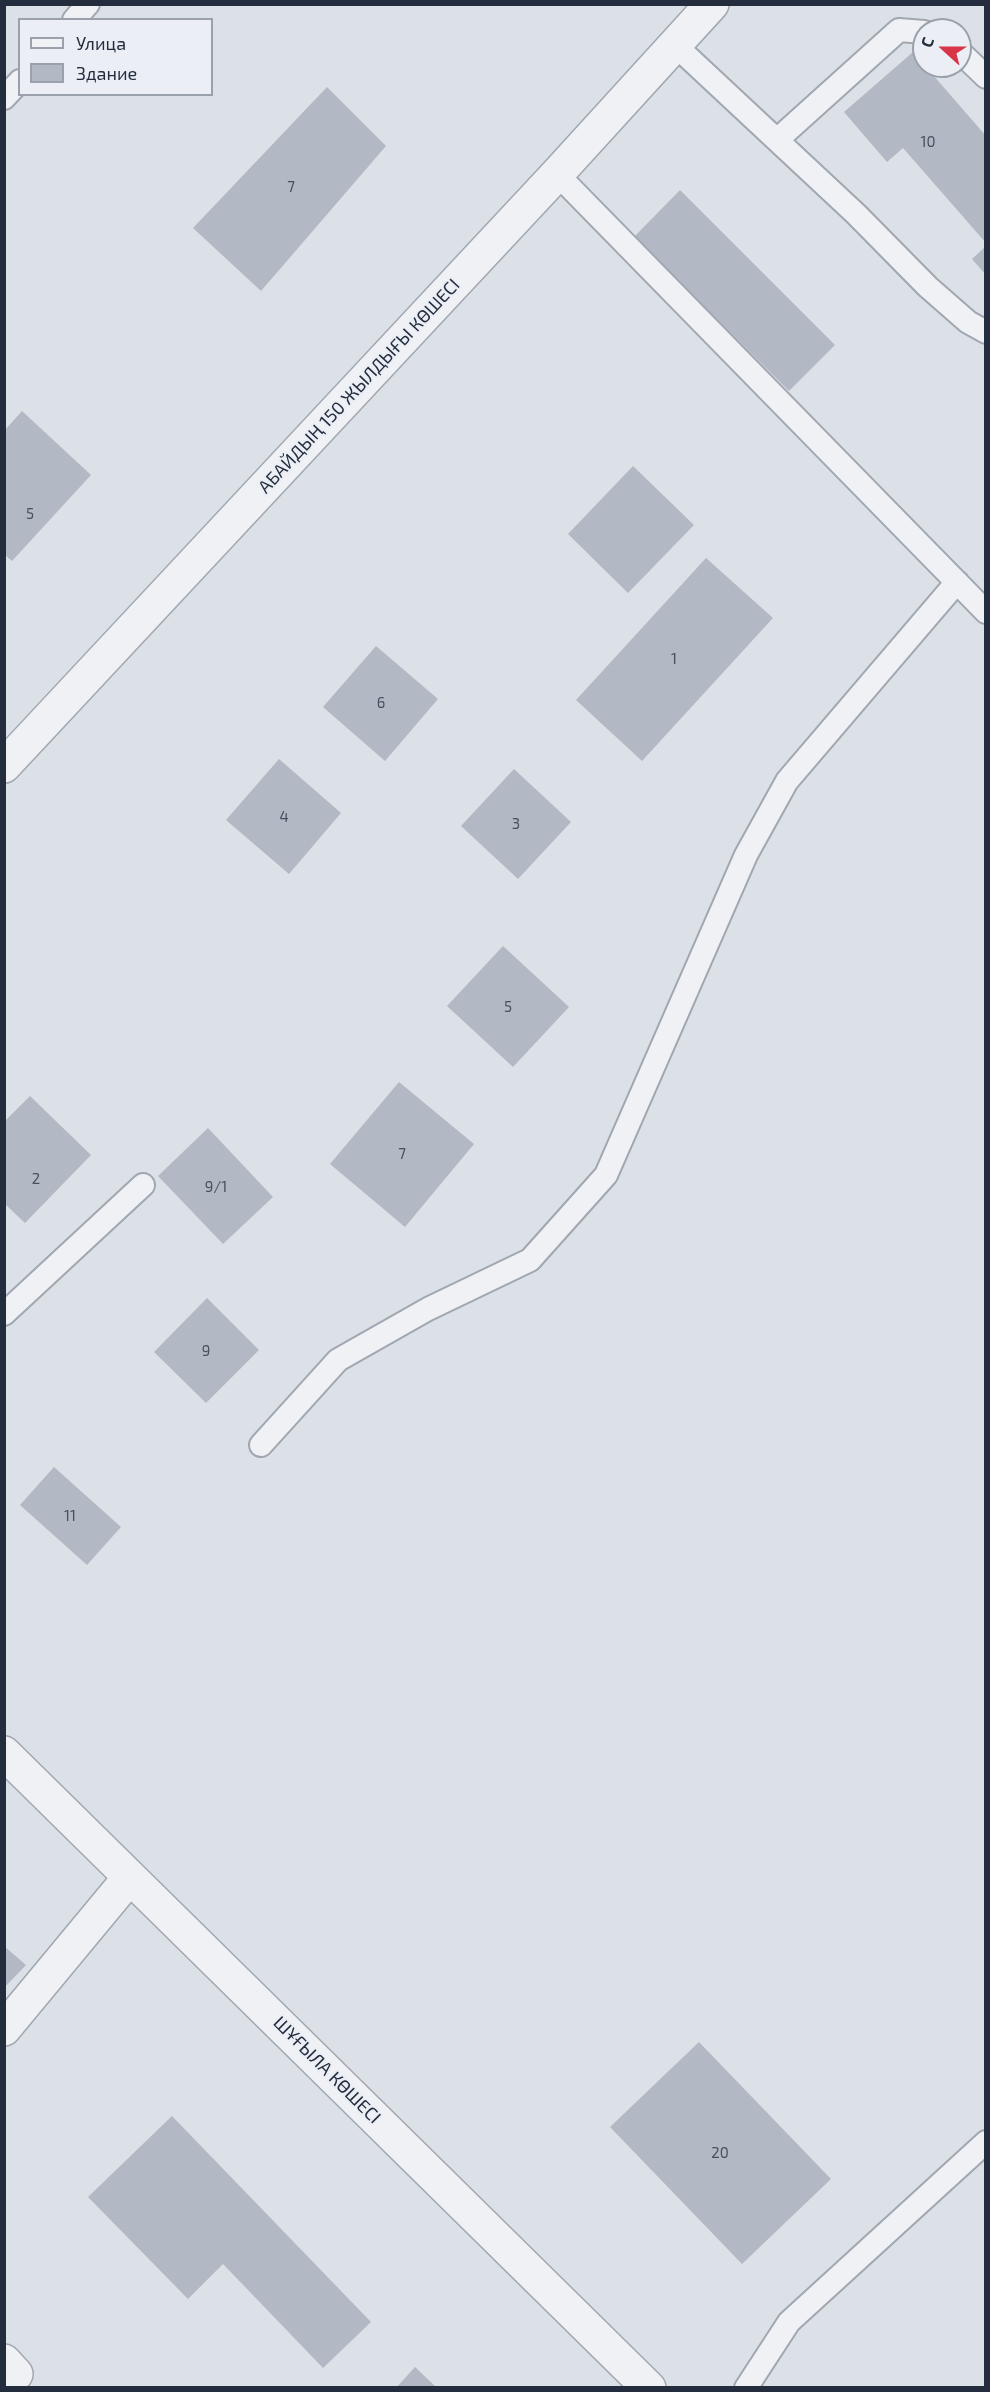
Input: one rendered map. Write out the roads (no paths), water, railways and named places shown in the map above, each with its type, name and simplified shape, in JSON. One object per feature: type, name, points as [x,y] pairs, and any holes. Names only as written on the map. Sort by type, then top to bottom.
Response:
[{"type":"street","name":"АБАЙДЫҢ 150 ЖЫЛДЫҒЫ КӨШЕСІ","points":[[4,766],[557,174],[712,4]]},
{"type":"street","name":"ШҰҒЫЛА КӨШЕСІ","points":[[4,1753],[649,2388]]},
{"type":"street","points":[[4,2029],[130,1877]]},
{"type":"lane","points":[[76,18],[88,4]]},
{"type":"lane","points":[[778,139],[899,30],[912,31]]},
{"type":"lane","points":[[675,45],[778,139],[928,287],[968,322],[986,332]]},
{"type":"lane","points":[[972,64],[986,77]]},
{"type":"lane","points":[[4,98],[18,83]]},
{"type":"lane","points":[[557,174],[986,612]]},
{"type":"lane","points":[[261,1445],[338,1360],[428,1309],[530,1260],[606,1175],[746,855],[787,781],[957,582]]},
{"type":"lane","points":[[4,1314],[142,1185]]},
{"type":"lane","points":[[746,2388],[789,2322],[986,2142]]}]
